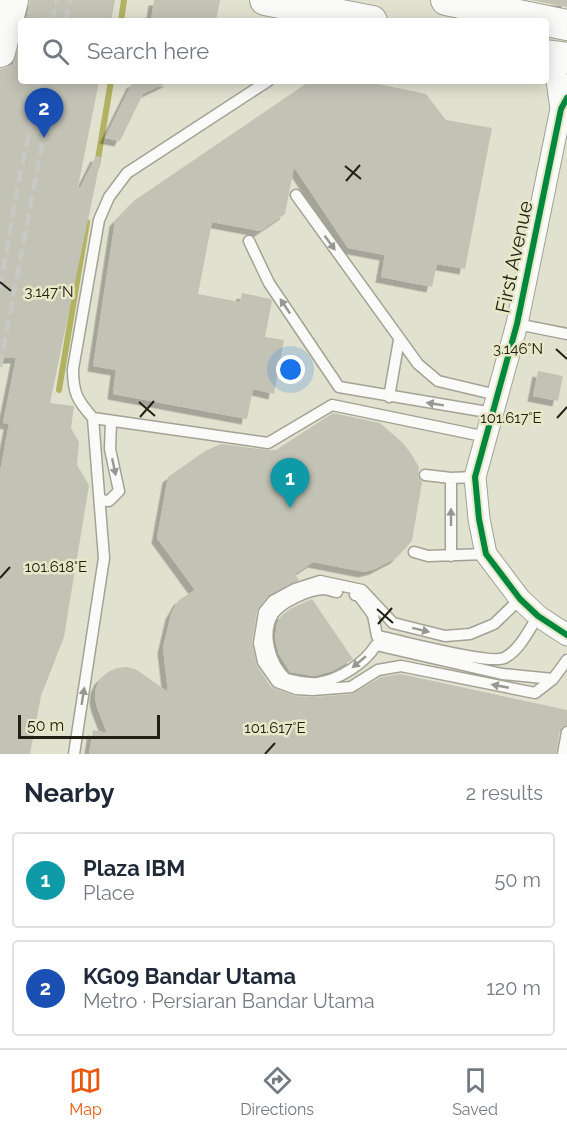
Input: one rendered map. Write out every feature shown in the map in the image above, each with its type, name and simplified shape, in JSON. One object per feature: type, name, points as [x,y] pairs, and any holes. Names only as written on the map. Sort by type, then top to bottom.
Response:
[{"type":"main road","points":[[0,52],[13,0]]},
{"type":"main road","points":[[446,0],[533,18]]},
{"type":"main road","points":[[292,7],[355,18]]},
{"type":"main road","points":[[549,21],[567,25]]},
{"type":"street","name":"First Avenue","points":[[554,56],[564,104],[517,324],[475,477],[479,519],[486,554],[520,599],[538,616],[567,635]]},
{"type":"lane","points":[[74,754],[104,558],[93,418],[82,405],[73,388],[73,369],[99,220],[109,197],[127,173],[263,84]]},
{"type":"lane","points":[[296,195],[418,364],[438,381],[495,404]]},
{"type":"lane","points":[[249,241],[269,283],[339,387],[389,397],[495,404]]},
{"type":"lane","points":[[517,324],[567,334]]},
{"type":"lane","points":[[389,397],[399,340]]},
{"type":"lane","points":[[93,418],[268,443],[332,405],[487,437]]},
{"type":"lane","points":[[100,500],[110,501],[118,491],[110,449],[111,421]]},
{"type":"lane","points":[[425,475],[451,478],[475,477]]},
{"type":"lane","points":[[451,478],[451,556]]},
{"type":"lane","points":[[414,552],[428,556],[486,554]]},
{"type":"lane","points":[[520,599],[494,624],[470,634],[445,636],[393,623],[362,590],[320,581],[295,589],[273,601],[264,612],[259,643],[263,662],[277,682],[296,689],[313,690],[351,687],[378,670],[401,666],[534,693],[553,679],[567,660]]},
{"type":"lane","points":[[538,616],[513,652],[501,659],[481,658],[377,636],[373,615],[359,596],[322,589],[296,597],[280,607],[273,615],[269,626],[268,642],[271,659],[281,675],[286,679],[299,682],[317,683],[345,674],[376,645],[502,674],[553,679]]},
{"type":"lane","points":[[564,754],[567,732]]},
{"type":"building","points":[[30,0],[115,0],[112,18],[27,18]]},
{"type":"building","points":[[154,0],[220,0],[217,18],[151,18]]},
{"type":"building","points":[[531,0],[567,0],[567,7]]},
{"type":"building","points":[[18,48],[18,84],[98,84],[78,187],[80,188],[96,156],[101,157],[50,403],[74,406],[71,428],[79,442],[77,465],[89,485],[64,637],[41,696],[30,754],[0,754],[0,472],[9,424],[3,423],[16,358],[0,358],[0,69],[13,64]]},
{"type":"building","points":[[132,84],[164,84],[143,94],[120,141],[105,138]]},
{"type":"building","points":[[306,84],[378,84],[426,94],[446,120],[492,128],[465,269],[437,264],[432,287],[381,277],[385,255],[348,248],[294,167],[285,214],[260,231],[212,222],[198,294],[240,302],[242,293],[271,299],[265,337],[284,340],[274,394],[253,389],[247,419],[113,394],[116,370],[93,366],[115,221],[135,200]]},
{"type":"building","points":[[538,371],[563,376],[558,401],[533,396]]},
{"type":"building","points":[[333,413],[380,423],[403,443],[412,455],[419,467],[418,477],[422,482],[412,541],[396,558],[375,569],[364,572],[313,562],[295,574],[299,580],[269,595],[257,611],[252,642],[257,666],[271,687],[295,696],[352,694],[381,677],[401,674],[567,710],[567,725],[560,730],[556,754],[89,754],[93,730],[107,733],[95,698],[100,679],[108,672],[127,667],[137,670],[168,692],[163,648],[171,614],[179,600],[195,590],[157,538],[168,477],[205,451],[221,444],[276,450]]},
{"type":"building","points":[[312,599],[353,659],[332,671],[314,676],[290,672],[279,654],[275,639],[277,624],[282,615]]},
{"type":"waterway","points":[[121,18],[124,0]]},
{"type":"waterway","points":[[97,165],[110,84]]},
{"type":"waterway","points":[[59,390],[87,222]]},
{"type":"railway","points":[[53,18],[57,0]]},
{"type":"railway","points":[[67,18],[70,0]]},
{"type":"railway","points":[[0,288],[19,179],[39,84]]},
{"type":"railway","points":[[0,367],[53,84]]},
{"type":"cycle path","points":[[567,98],[561,109],[517,324],[475,477],[479,519],[486,554],[520,599],[538,616],[567,635]]},
{"type":"place","name":"KG09 Bandar Utama","points":[[44,138]]},
{"type":"place","name":"Plaza IBM","points":[[290,508]]}]
